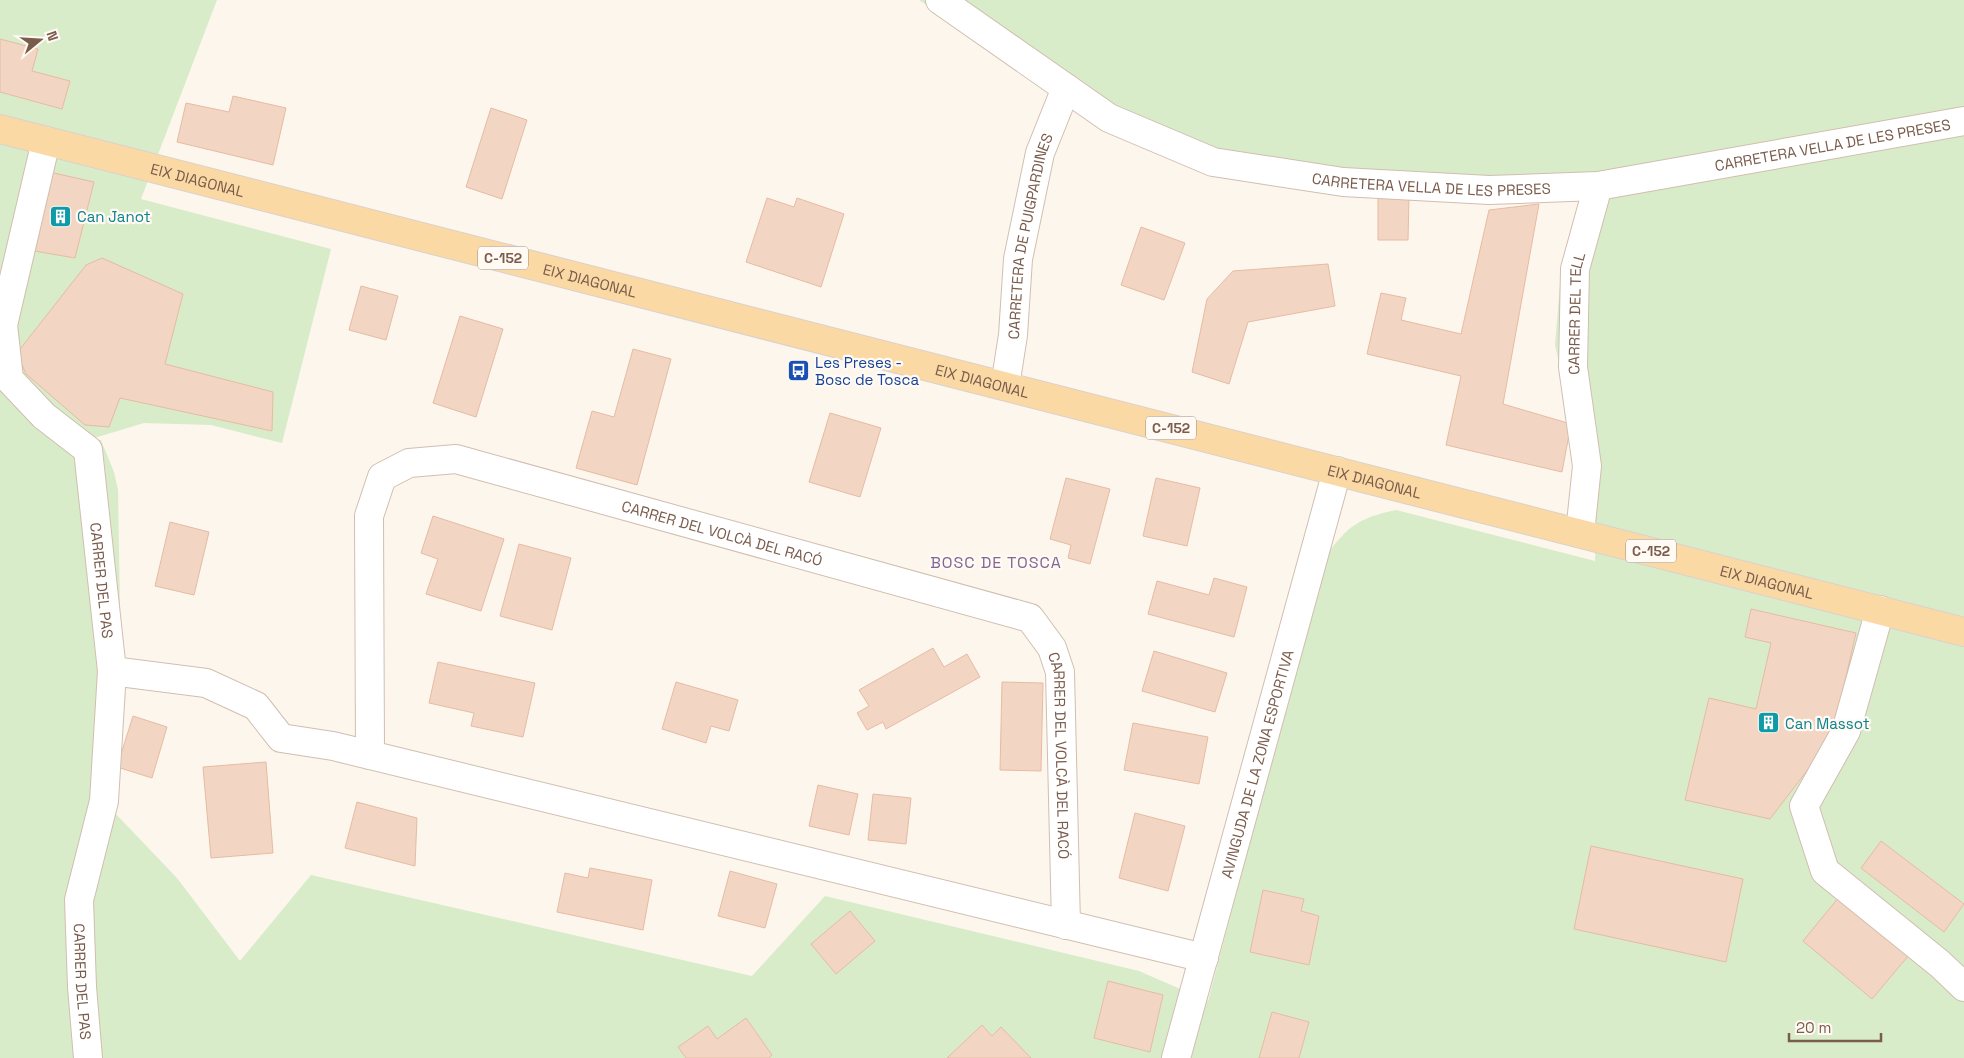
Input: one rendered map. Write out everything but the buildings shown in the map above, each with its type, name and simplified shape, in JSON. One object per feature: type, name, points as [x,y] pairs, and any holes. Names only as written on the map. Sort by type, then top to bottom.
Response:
[{"type":"main road","name":"EIX DIAGONAL","points":[[0,129],[1964,632]]},
{"type":"street","name":"CARRETERA VELLA DE LES PRESES","points":[[940,0],[1109,118],[1213,162],[1343,182],[1489,190],[1598,186],[1964,120]]},
{"type":"street","name":"CARRETERA DE PUIGPARDINES","points":[[1006,386],[1013,335],[1018,259],[1040,153],[1066,88]]},
{"type":"street","name":"CARRER DEL PAS","points":[[46,141],[3,325],[9,379],[44,416],[88,450],[112,671],[104,801],[79,900],[82,986],[88,1058]]},
{"type":"street","name":"CARRER DEL TELL","points":[[1580,533],[1587,466],[1573,367],[1575,270],[1598,186]]},
{"type":"street","name":"CARRER DEL VOLCÀ DEL RACÓ","points":[[370,755],[368,516],[382,477],[409,463],[456,459],[1030,618],[1052,648],[1060,672],[1066,925]]},
{"type":"street","name":"AVINGUDA DE LA ZONA ESPORTIVA","points":[[1176,1058],[1337,471]]},
{"type":"street","points":[[1880,610],[1846,731],[1804,806],[1825,871],[1940,964],[1964,987]]},
{"type":"street","points":[[112,671],[206,683],[256,706],[280,738],[333,746],[1204,958]]},
{"type":"green space","points":[[0,0],[217,0],[141,199],[331,249],[282,443],[211,425],[144,423],[91,439],[101,440],[114,472],[118,490],[121,666],[112,810],[177,878],[240,961],[311,875],[752,976],[825,896],[1139,971],[1208,1001],[1325,557],[1340,538],[1363,520],[1396,510],[1595,561],[1596,524],[1555,345],[1560,285],[1577,217],[1597,190],[1277,185],[1057,94],[919,0],[1964,0],[1964,1058],[0,1058]]},
{"type":"place","name":"Can Janot","points":[[61,216]]},
{"type":"place","name":"Les Preses - Bosc de Tosca","points":[[799,371]]},
{"type":"place","name":"Can Massot","points":[[1769,723]]},
{"type":"district","name":"BOSC DE TOSCA","points":[[996,562]]}]
